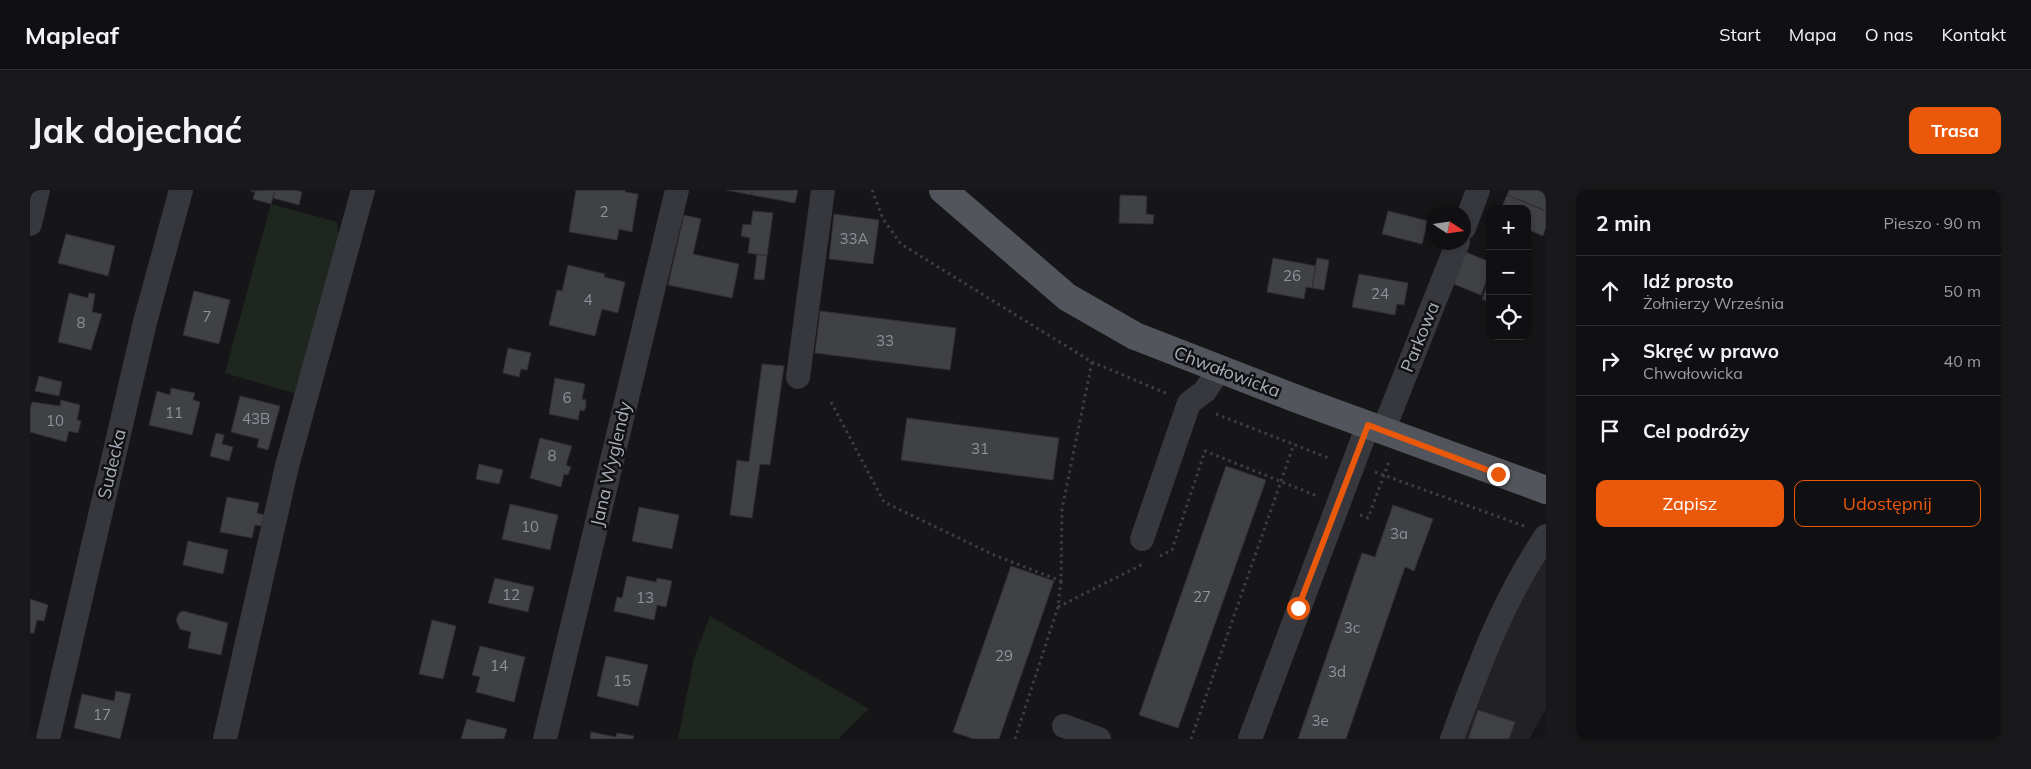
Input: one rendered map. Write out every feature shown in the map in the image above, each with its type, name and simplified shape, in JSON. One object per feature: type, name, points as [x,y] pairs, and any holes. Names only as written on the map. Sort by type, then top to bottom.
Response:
[{"type":"main road","name":"Chwałowicka","points":[[943,190],[1067,298],[1135,336],[1219,370],[1546,490]]},
{"type":"street","points":[[30,224],[38,190]]},
{"type":"street","name":"Sudecka","points":[[48,739],[145,322],[181,190]]},
{"type":"street","points":[[225,739],[287,466],[363,190]]},
{"type":"street","name":"Jana Wyglendy","points":[[545,739],[677,190]]},
{"type":"street","points":[[798,377],[824,190]]},
{"type":"street","points":[[1471,209],[1478,190]]},
{"type":"street","name":"Parkowa","points":[[1250,739],[1375,428],[1454,250]]},
{"type":"street","points":[[1142,539],[1189,404],[1205,391],[1219,370]]},
{"type":"street","points":[[1452,739],[1492,632],[1526,566],[1546,536]]},
{"type":"street","points":[[1064,726],[1099,739]]},
{"type":"path","points":[[1015,739],[1058,606],[1061,581],[1062,509],[1092,362]]},
{"type":"path","points":[[831,402],[884,502],[994,555],[1061,581]]},
{"type":"path","points":[[1190,739],[1294,444]]},
{"type":"shaded area","points":[[271,204],[337,222],[339,242],[297,394],[225,373]]},
{"type":"shaded area","points":[[1546,554],[1546,709],[1529,739],[1465,739],[1504,624]]},
{"type":"shaded area","points":[[710,616],[869,709],[839,738],[841,739],[678,739],[694,658]]},
{"type":"building","points":[[275,190],[271,204],[253,199],[255,192],[250,191]]},
{"type":"building","points":[[275,190],[302,192],[299,205],[273,198]]},
{"type":"building","points":[[576,190],[625,190],[625,192],[638,194],[632,232],[619,229],[617,240],[569,232]]},
{"type":"building","points":[[726,190],[752,190],[752,195]]},
{"type":"building","points":[[752,190],[798,190],[795,203],[752,195]]},
{"type":"building","points":[[1509,190],[1546,190],[1546,211],[1507,195]]},
{"type":"building","points":[[1120,195],[1147,196],[1146,214],[1154,215],[1153,224],[1119,223]]},
{"type":"building","points":[[1507,195],[1546,211],[1546,227],[1543,236],[1531,231],[1531,205],[1503,205]]},
{"type":"building","points":[[753,211],[773,213],[767,256],[748,253],[750,238],[741,236],[743,224],[751,225]]},
{"type":"building","points":[[1388,211],[1426,220],[1422,244],[1382,234]]},
{"type":"building","points":[[834,214],[879,220],[873,264],[829,259]]},
{"type":"building","points":[[684,215],[701,219],[693,254],[739,264],[732,298],[668,285]]},
{"type":"building","points":[[66,234],[115,246],[108,276],[58,263]]},
{"type":"building","points":[[1463,251],[1486,260],[1486,282],[1481,295],[1451,283]]},
{"type":"building","points":[[757,254],[767,256],[764,280],[754,279]]},
{"type":"building","points":[[1273,258],[1316,266],[1312,288],[1306,287],[1304,299],[1267,292]]},
{"type":"building","points":[[1317,258],[1329,260],[1324,290],[1312,288]]},
{"type":"building","points":[[568,265],[605,274],[604,277],[625,282],[618,313],[602,309],[595,336],[549,325],[557,290],[562,291]]},
{"type":"building","points":[[1359,274],[1408,283],[1404,305],[1397,304],[1395,315],[1352,307]]},
{"type":"building","points":[[1486,288],[1486,301],[1482,299]]},
{"type":"building","points":[[194,291],[230,300],[219,344],[183,335]]},
{"type":"building","points":[[69,293],[88,298],[89,293],[95,294],[92,312],[102,314],[91,350],[58,342]]},
{"type":"building","points":[[820,311],[956,328],[950,370],[815,353]]},
{"type":"building","points":[[508,348],[531,353],[527,370],[521,369],[519,377],[503,373]]},
{"type":"building","points":[[762,364],[784,366],[770,465],[760,464],[752,518],[730,515],[737,460],[749,462]]},
{"type":"building","points":[[39,376],[62,382],[59,396],[35,391]]},
{"type":"building","points":[[555,378],[585,384],[582,399],[586,400],[586,406],[584,411],[580,410],[578,420],[549,414]]},
{"type":"building","points":[[171,388],[195,393],[193,400],[200,402],[192,435],[149,425],[157,391],[170,395]]},
{"type":"building","points":[[240,396],[280,406],[268,450],[257,447],[259,439],[231,432]]},
{"type":"building","points":[[61,400],[80,405],[77,420],[81,421],[78,433],[69,431],[66,442],[30,432],[32,402],[60,406]]},
{"type":"building","points":[[907,418],[1059,438],[1053,480],[901,460]]},
{"type":"building","points":[[216,433],[224,435],[222,444],[233,447],[229,461],[210,456]]},
{"type":"building","points":[[540,438],[572,446],[566,465],[571,467],[568,475],[564,474],[561,487],[530,478]]},
{"type":"building","points":[[479,464],[503,470],[499,484],[476,479]]},
{"type":"building","points":[[1226,466],[1266,480],[1178,728],[1139,715]]},
{"type":"building","points":[[227,497],[259,503],[257,513],[264,515],[261,526],[255,525],[252,538],[220,532]]},
{"type":"building","points":[[510,504],[558,515],[550,550],[502,539]]},
{"type":"building","points":[[1393,505],[1433,519],[1414,571],[1405,567],[1346,739],[1298,739],[1362,553],[1375,557]]},
{"type":"building","points":[[639,507],[679,515],[672,549],[632,541]]},
{"type":"building","points":[[188,541],[228,550],[223,574],[183,565]]},
{"type":"building","points":[[1011,566],[1054,581],[999,739],[974,739],[953,732]]},
{"type":"building","points":[[627,576],[656,582],[657,578],[672,581],[666,607],[657,605],[654,620],[614,611],[617,597],[622,598]]},
{"type":"building","points":[[495,578],[534,587],[528,612],[488,603]]},
{"type":"building","points":[[30,599],[48,605],[44,621],[37,620],[34,633],[30,633]]},
{"type":"building","points":[[183,611],[228,623],[221,655],[188,648],[191,632],[180,629],[176,620],[179,613]]},
{"type":"building","points":[[432,620],[456,626],[443,679],[419,674]]},
{"type":"building","points":[[480,646],[525,657],[514,702],[476,692],[480,677],[472,675]]},
{"type":"building","points":[[606,656],[648,665],[638,706],[597,696]]},
{"type":"building","points":[[116,691],[131,694],[120,739],[74,728],[82,694],[114,701]]},
{"type":"building","points":[[1478,710],[1515,722],[1509,739],[1468,739]]},
{"type":"building","points":[[467,719],[507,729],[504,739],[461,739]]},
{"type":"building","points":[[591,732],[616,737],[617,733],[634,736],[633,739],[590,739]]},
{"type":"route","points":[[1298,608],[1368,425],[1498,474]]}]
